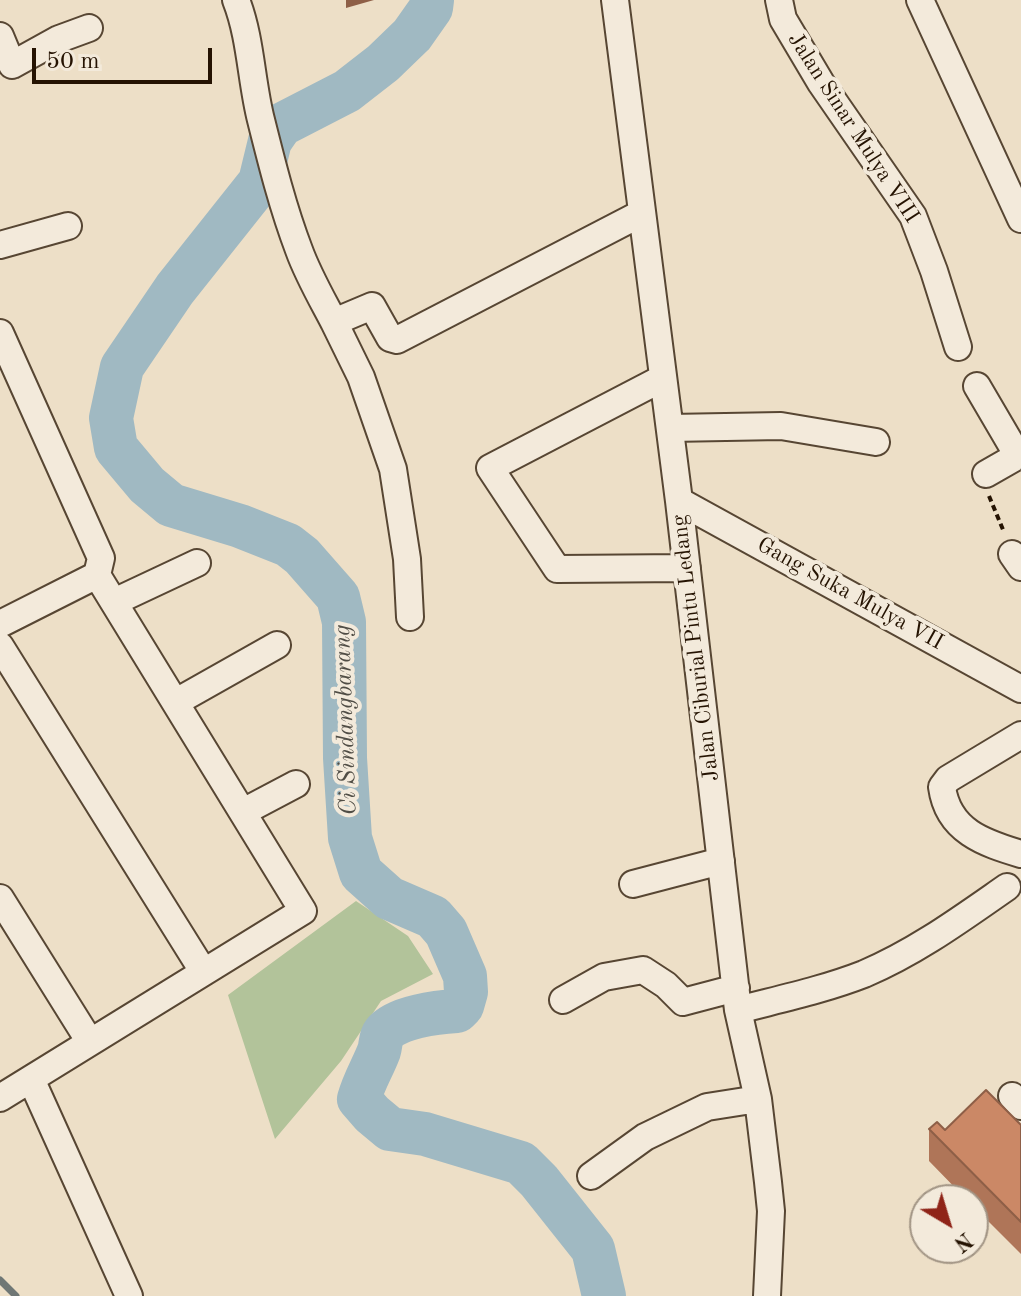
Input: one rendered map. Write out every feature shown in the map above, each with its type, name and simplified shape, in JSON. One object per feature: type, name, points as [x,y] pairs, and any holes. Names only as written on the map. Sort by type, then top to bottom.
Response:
[{"type":"street","points":[[236,0],[275,181],[300,251],[361,377],[393,469],[407,559],[410,617]]},
{"type":"street","name":"Jalan Ciburial Pintu Ledang","points":[[615,0],[679,501],[737,999],[758,1099],[771,1211],[767,1296]]},
{"type":"street","name":"Jalan Sinar Mulya VIII","points":[[779,0],[783,19],[821,83],[913,216],[958,347]]},
{"type":"street","points":[[920,0],[1021,219]]},
{"type":"street","points":[[0,36],[12,65],[59,39],[89,28]]},
{"type":"street","points":[[334,322],[372,306],[390,338],[397,340],[642,213]]},
{"type":"street","points":[[0,245],[68,226]]},
{"type":"street","points":[[0,333],[101,558],[97,575],[303,911],[0,1098]]},
{"type":"street","points":[[663,378],[490,468],[557,569],[687,568]]},
{"type":"street","points":[[977,386],[1019,455],[986,474]]},
{"type":"street","points":[[670,428],[781,426],[876,442]]},
{"type":"street","name":"Gang Suka Mulya VII","points":[[679,501],[826,579],[1021,689]]},
{"type":"street","points":[[114,602],[197,563]]},
{"type":"street","points":[[0,624],[97,575]]},
{"type":"street","points":[[176,702],[277,645]]},
{"type":"street","points":[[0,646],[203,971]]},
{"type":"street","points":[[1021,735],[948,779],[942,787],[954,819],[970,836],[1021,854]]},
{"type":"street","points":[[243,812],[296,784]]},
{"type":"street","points":[[633,884],[721,861]]},
{"type":"street","points":[[563,1000],[604,977],[643,970],[666,985],[683,1002],[737,999],[830,986],[865,973],[944,931],[1007,887]]},
{"type":"street","points":[[0,898],[90,1042]]},
{"type":"street","points":[[31,1079],[129,1296]]},
{"type":"street","points":[[591,1176],[645,1137],[707,1107],[758,1099]]},
{"type":"path","points":[[986,474],[990,501],[1017,560]]},
{"type":"green space","points":[[356,901],[408,936],[433,974],[381,1001],[341,1061],[275,1139],[228,995]]},
{"type":"building","points":[[986,1090],[1021,1125],[1021,1222],[989,1190],[989,1184],[983,1184],[929,1129],[937,1122],[945,1130]]},
{"type":"waterway","name":"Ci Sindangbarang","points":[[432,0],[431,8],[412,35],[383,63],[347,91],[281,125],[270,141],[260,182],[175,289],[122,367],[111,418],[116,448],[147,485],[171,505],[240,526],[288,545],[302,556],[338,597],[344,622],[345,758],[350,838],[361,873],[389,898],[433,917],[446,932],[465,976],[466,992],[457,1011],[407,1019],[384,1033],[359,1099],[390,1129],[425,1134],[521,1163],[593,1249],[604,1296]]},
{"type":"waterway","points":[[0,1280],[16,1296]]}]
